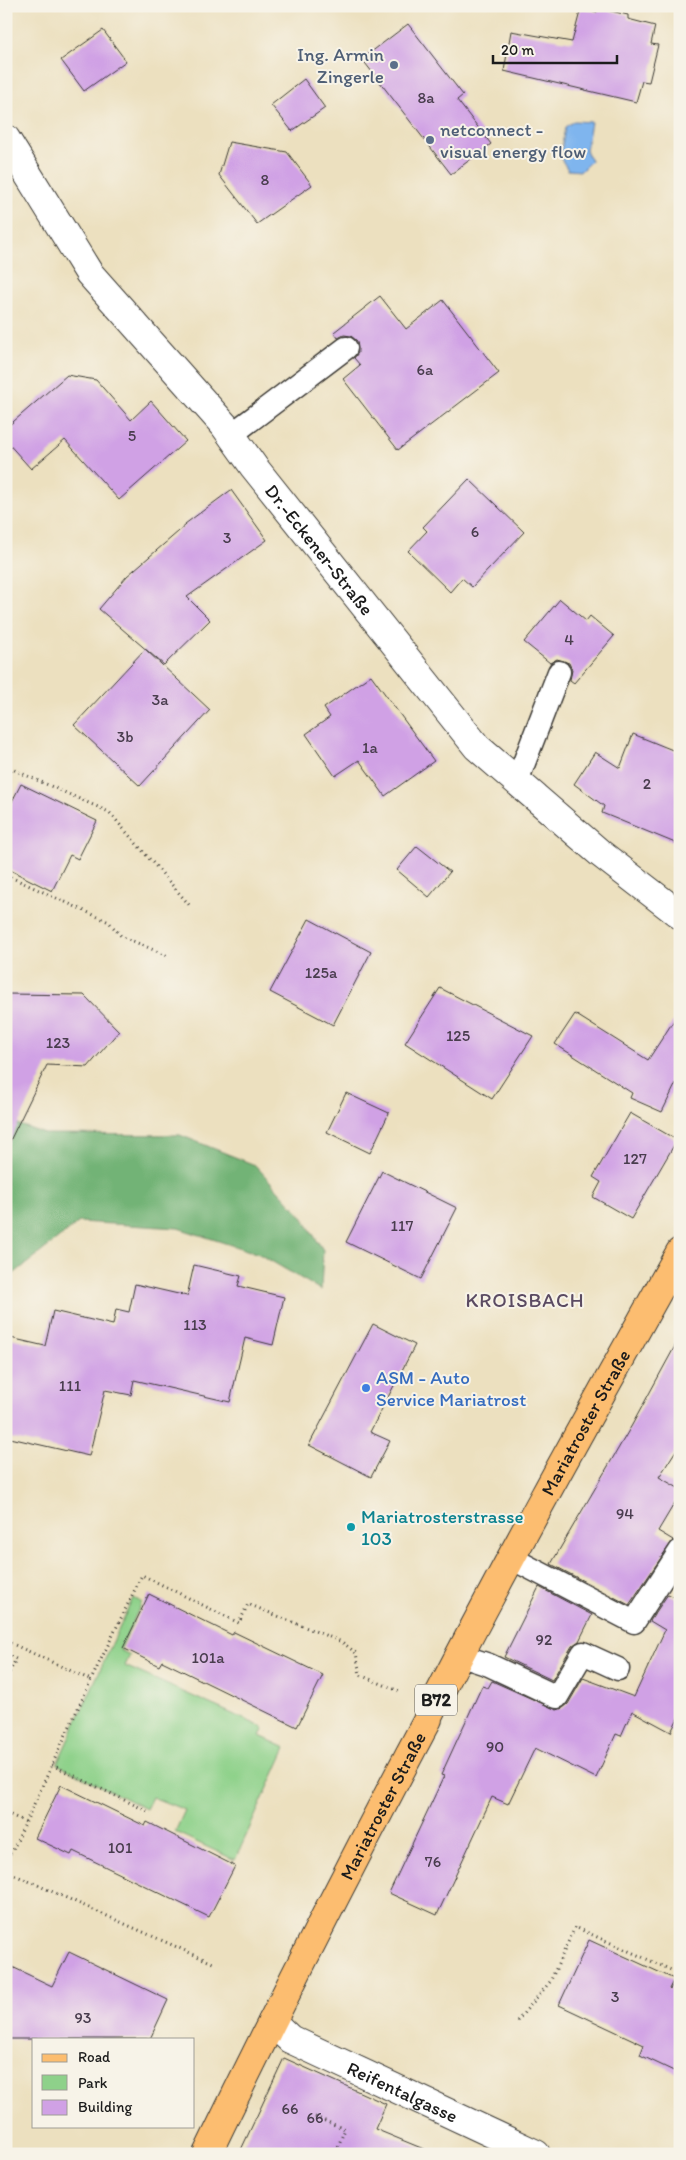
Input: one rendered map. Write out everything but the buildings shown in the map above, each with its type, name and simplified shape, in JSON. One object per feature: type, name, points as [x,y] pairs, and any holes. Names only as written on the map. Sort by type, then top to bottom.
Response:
[{"type":"main road","name":"Mariatroster Straße","points":[[207,2154],[350,1865],[428,1719],[459,1655],[596,1400],[680,1252]]},
{"type":"street","name":"Dr.-Eckener-Straße","points":[[6,140],[89,273],[231,435],[254,467],[477,747],[601,854],[680,915]]},
{"type":"street","name":"Reifentalgasse","points":[[272,2022],[290,2039],[536,2154]]},
{"type":"lane","points":[[231,435],[346,348]]},
{"type":"lane","points":[[517,781],[559,672]]},
{"type":"lane","points":[[512,1558],[634,1622],[680,1551]]},
{"type":"lane","points":[[459,1655],[489,1664],[557,1696],[584,1653],[618,1669]]},
{"type":"path","points":[[6,780],[12,769],[109,812],[192,907]]},
{"type":"path","points":[[6,794],[14,798]]},
{"type":"path","points":[[6,875],[109,922],[121,936],[168,956]]},
{"type":"path","points":[[6,1856],[12,1852],[91,1680],[142,1575],[239,1623],[248,1604],[342,1642],[356,1653],[360,1674],[399,1691]]},
{"type":"path","points":[[6,1641],[91,1680]]},
{"type":"path","points":[[6,1654],[16,1659],[6,1679]]},
{"type":"path","points":[[52,1765],[151,1814]]},
{"type":"path","points":[[6,1813],[26,1822]]},
{"type":"path","points":[[6,1871],[215,1964]]},
{"type":"path","points":[[517,2021],[550,1982],[575,1927],[680,1974]]},
{"type":"path","points":[[315,2117],[346,2129],[335,2154]]},
{"type":"green space","points":[[6,1120],[45,1134],[180,1135],[255,1165],[301,1215],[323,1250],[321,1290],[259,1254],[178,1228],[79,1222],[6,1280]]},
{"type":"green space","points":[[133,1598],[142,1602],[120,1650],[130,1655],[125,1666],[264,1728],[260,1736],[286,1748],[235,1860],[175,1832],[185,1810],[152,1797],[146,1809],[57,1764]]},
{"type":"water","points":[[574,121],[591,122],[586,150],[591,161],[581,171],[568,170],[560,157],[565,127]]},
{"type":"place","name":"Ing. Armin Zingerle","points":[[394,65]]},
{"type":"place","name":"netconnect - visual energy flow","points":[[430,140]]},
{"type":"place","name":"ASM - Auto Service Mariatrost","points":[[366,1388]]},
{"type":"place","name":"Mariatrosterstrasse 103","points":[[351,1527]]},
{"type":"district","name":"KROISBACH","points":[[525,1300]]}]
